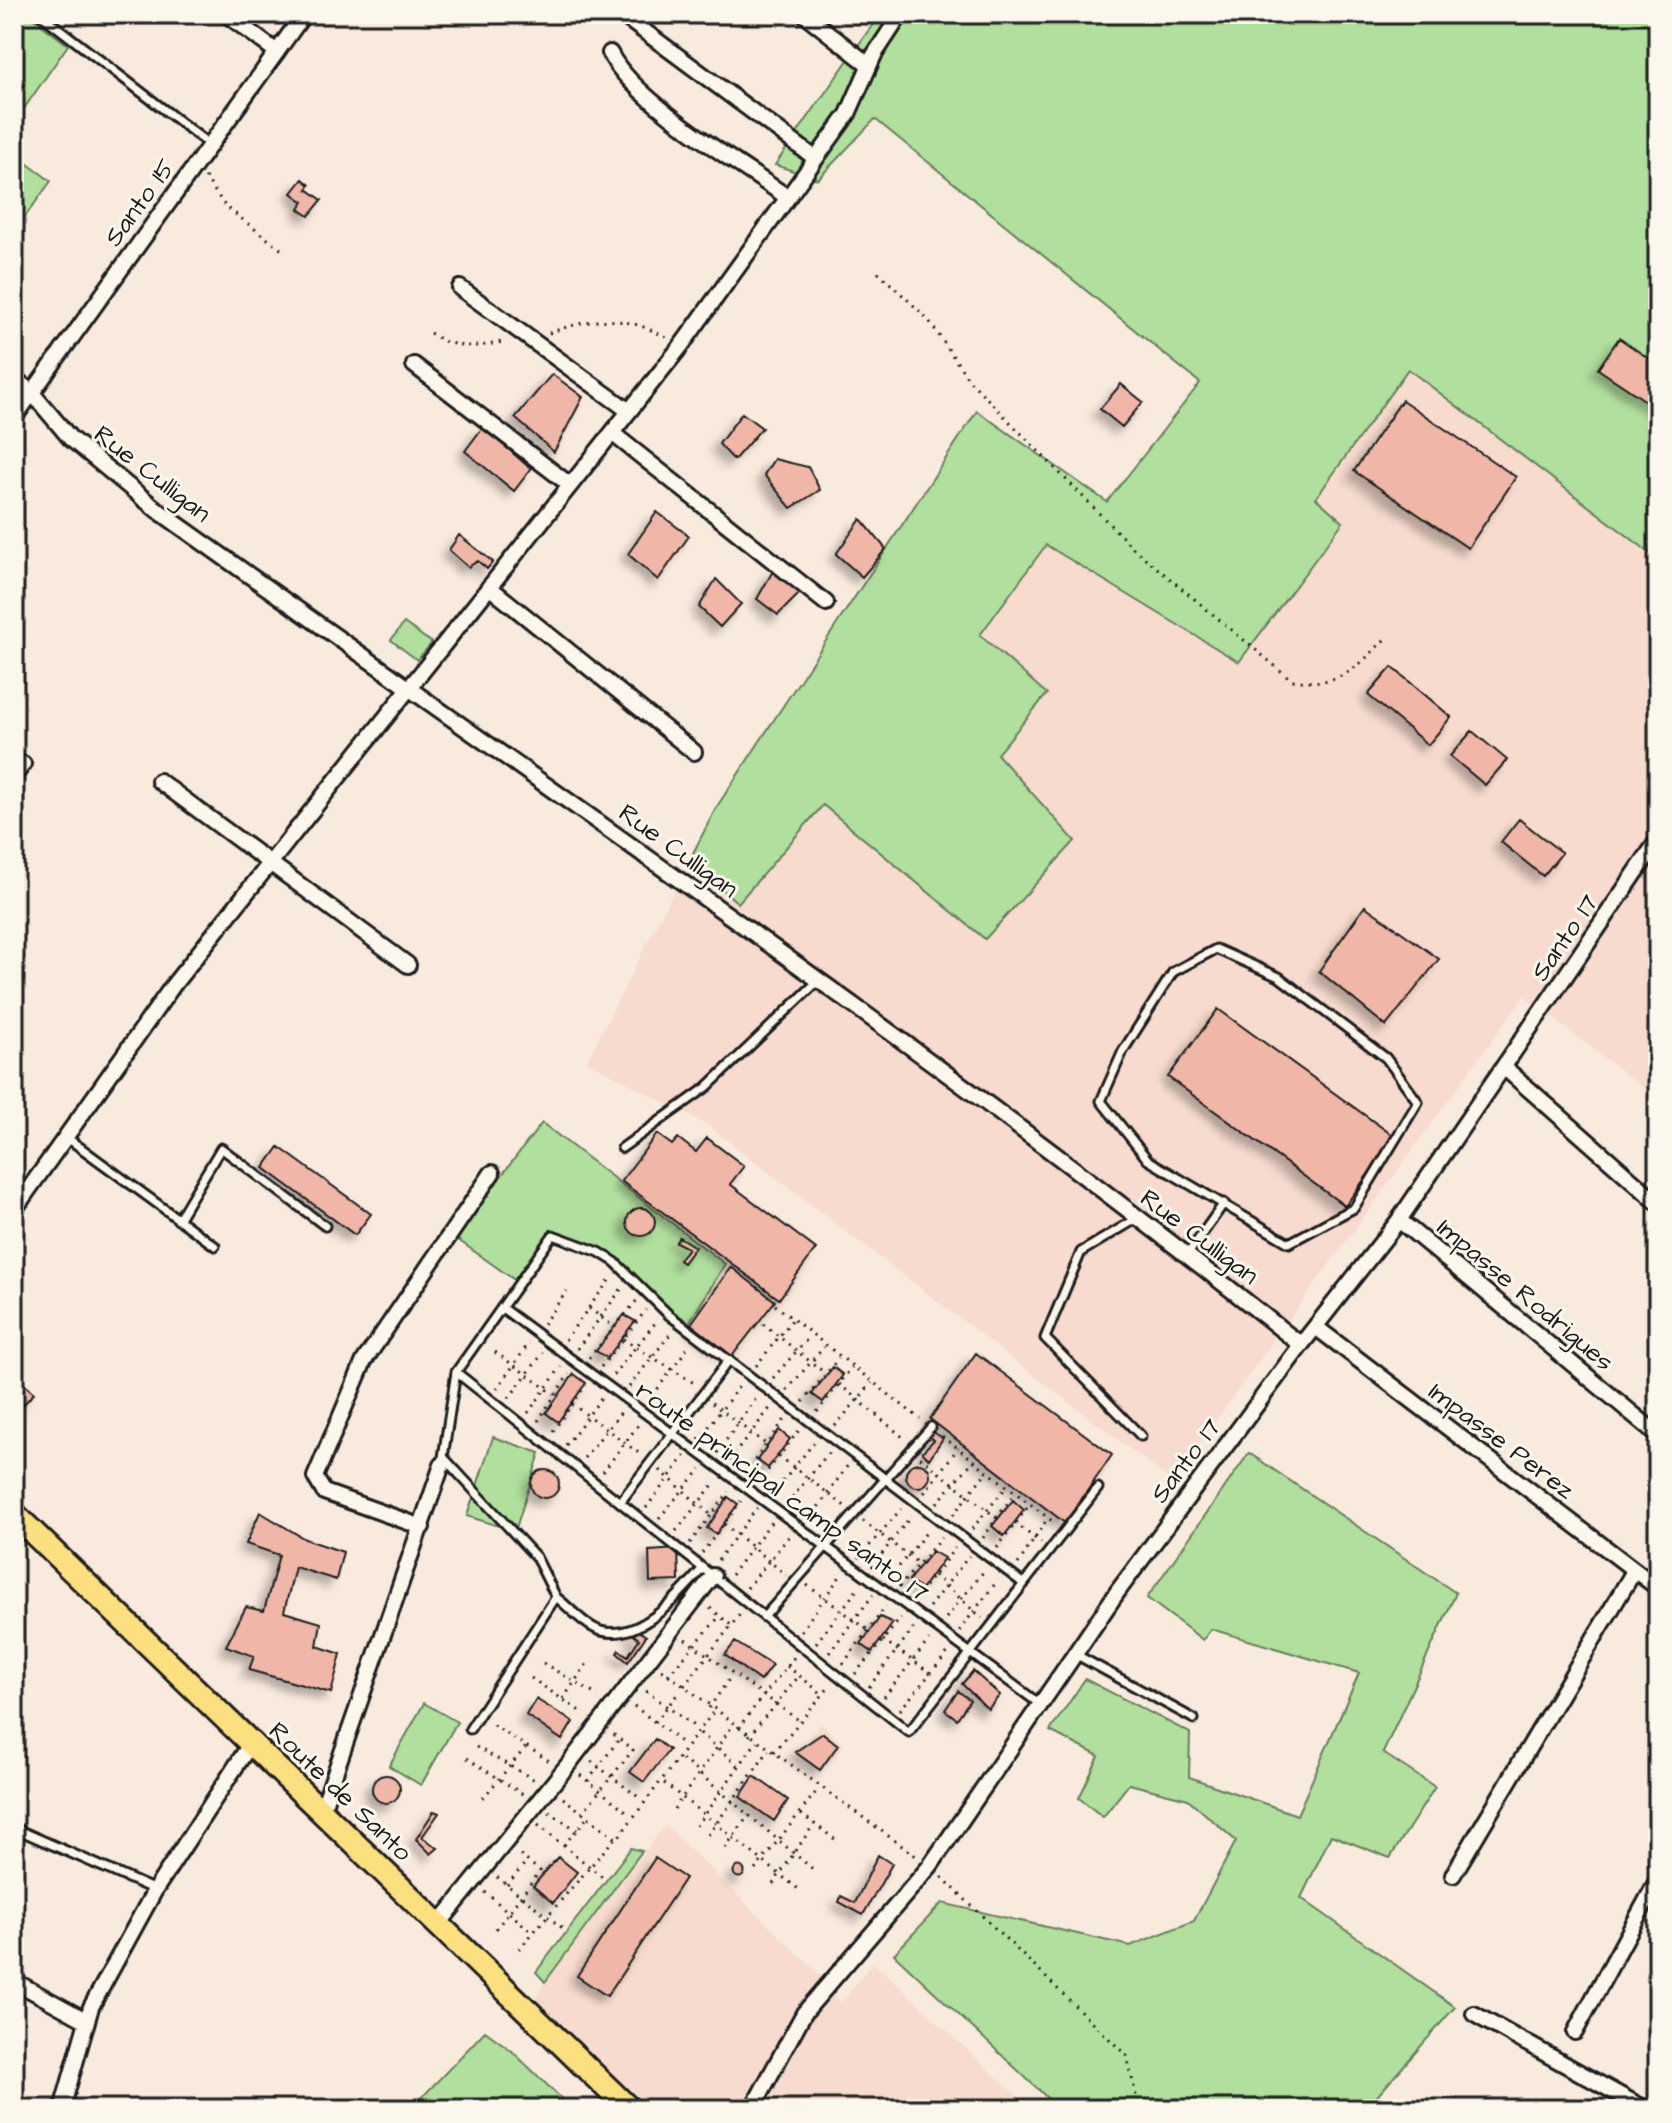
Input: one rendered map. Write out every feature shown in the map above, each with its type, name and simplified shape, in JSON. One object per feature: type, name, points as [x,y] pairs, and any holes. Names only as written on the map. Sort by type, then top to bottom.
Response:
[{"type":"main road","name":"Route de Santo","points":[[14,1514],[629,2109]]},
{"type":"street","points":[[226,14],[277,52]]},
{"type":"street","name":"Santo 15","points":[[14,418],[304,14]]},
{"type":"street","points":[[621,14],[815,158]]},
{"type":"street","points":[[804,14],[869,65]]},
{"type":"street","points":[[14,1210],[174,984],[681,346],[848,114],[869,65],[901,14]]},
{"type":"street","points":[[610,53],[615,64],[661,108],[787,197]]},
{"type":"street","points":[[460,288],[629,411]]},
{"type":"street","points":[[414,365],[570,485]]},
{"type":"street","name":"Rue Culligan","points":[[14,378],[32,393],[70,438],[156,509],[819,980],[1136,1219],[1188,1254],[1301,1345]]},
{"type":"street","points":[[612,433],[826,603]]},
{"type":"street","points":[[489,587],[694,752]]},
{"type":"street","points":[[159,781],[408,965]]},
{"type":"street","name":"Santo 17","points":[[752,2109],[804,2013],[930,1866],[1075,1654],[1301,1345],[1399,1220],[1506,1069],[1658,840]]},
{"type":"street","points":[[1506,1069],[1658,1203]]},
{"type":"street","points":[[422,1527],[324,1492],[315,1477],[364,1361],[492,1173]]},
{"type":"street","name":"Impasse Rodrigues","points":[[1399,1220],[1658,1435]]},
{"type":"street","name":"Impasse Perez","points":[[1317,1328],[1658,1588]]},
{"type":"street","points":[[322,1810],[443,1461]]},
{"type":"street","points":[[1453,1875],[1634,1571]]},
{"type":"street","points":[[438,1925],[550,1788],[712,1576]]},
{"type":"street","points":[[62,2109],[91,2007],[155,1890],[251,1743]]},
{"type":"street","points":[[1575,2032],[1658,1879]]},
{"type":"street","points":[[14,1981],[87,2021]]},
{"type":"street","points":[[1474,2014],[1645,2109]]},
{"type":"lane","points":[[40,14],[210,145]]},
{"type":"lane","points":[[1216,949],[1279,977],[1386,1058],[1418,1102],[1354,1208],[1289,1243],[1224,1203],[1148,1160],[1101,1101],[1123,1051],[1173,972],[1216,949]]},
{"type":"lane","points":[[622,1148],[707,1087],[819,980]]},
{"type":"lane","points":[[66,1137],[215,1246]]},
{"type":"lane","points":[[178,1220],[221,1148],[325,1226]]},
{"type":"lane","points":[[1188,1254],[1224,1203]]},
{"type":"lane","points":[[1136,1219],[1081,1252],[1045,1338],[1141,1436]]},
{"type":"lane","points":[[712,1576],[652,1619],[617,1633],[594,1627],[556,1597],[536,1557],[443,1461],[456,1372],[553,1235],[599,1252],[615,1262],[669,1315],[1024,1584]]},
{"type":"lane","name":"route principal camp santo 17","points":[[502,1308],[1041,1705]]},
{"type":"lane","points":[[621,1501],[707,1395],[729,1360]]},
{"type":"lane","points":[[456,1372],[909,1732],[1098,1488]]},
{"type":"lane","points":[[764,1617],[856,1515],[911,1446],[931,1427]]},
{"type":"lane","points":[[470,1729],[556,1597]]},
{"type":"lane","points":[[1075,1654],[1194,1719]]},
{"type":"lane","points":[[14,1828],[155,1890]]},
{"type":"path","points":[[196,164],[225,206],[282,250]]},
{"type":"path","points":[[878,272],[928,319],[969,380],[1133,548],[1292,680],[1321,684],[1354,671],[1385,639]]},
{"type":"path","points":[[430,333],[443,342],[476,349],[613,318],[649,328],[681,346]]},
{"type":"path","points":[[558,1350],[610,1279]]},
{"type":"path","points":[[531,1431],[622,1288]]},
{"type":"path","points":[[490,1398],[567,1291]]},
{"type":"path","points":[[521,1423],[546,1388],[614,1327],[638,1299]]},
{"type":"path","points":[[545,1443],[649,1306]]},
{"type":"path","points":[[589,1308],[614,1327]]},
{"type":"path","points":[[560,1454],[635,1347],[662,1315]]},
{"type":"path","points":[[639,1517],[792,1320]]},
{"type":"path","points":[[763,1324],[826,1374]]},
{"type":"path","points":[[576,1467],[607,1430],[652,1357],[677,1325]]},
{"type":"path","points":[[651,1527],[709,1461],[764,1387],[811,1334]]},
{"type":"path","points":[[595,1482],[695,1337]]},
{"type":"path","points":[[623,1339],[707,1395],[721,1410],[767,1445]]},
{"type":"path","points":[[502,1408],[550,1344]]},
{"type":"path","points":[[668,1540],[779,1398],[825,1345]]},
{"type":"path","points":[[495,1352],[555,1395]]},
{"type":"path","points":[[683,1552],[840,1357]]},
{"type":"path","points":[[695,1562],[852,1367]]},
{"type":"path","points":[[712,1576],[737,1535],[764,1502],[872,1382]]},
{"type":"path","points":[[839,1384],[940,1473],[997,1518]]},
{"type":"path","points":[[572,1404],[652,1464],[711,1515]]},
{"type":"path","points":[[712,1576],[752,1547],[838,1442]]},
{"type":"path","points":[[794,1640],[850,1566],[916,1501],[958,1448]]},
{"type":"path","points":[[779,1456],[919,1564]]},
{"type":"path","points":[[740,1597],[800,1528],[854,1457]]},
{"type":"path","points":[[930,1512],[974,1460]]},
{"type":"path","points":[[708,1835],[771,1752],[823,1694],[987,1471]]},
{"type":"path","points":[[848,1683],[1007,1486]]},
{"type":"path","points":[[863,1695],[1015,1492]]},
{"type":"path","points":[[809,1652],[891,1542],[916,1501]]},
{"type":"path","points":[[877,1706],[1030,1504]]},
{"type":"path","points":[[822,1663],[938,1518]]},
{"type":"path","points":[[892,1719],[931,1674],[974,1611],[1009,1572],[1048,1518]]},
{"type":"path","points":[[1015,1523],[1051,1549]]},
{"type":"path","points":[[724,1524],[793,1580]]},
{"type":"path","points":[[934,1575],[991,1626]]},
{"type":"path","points":[[800,1580],[869,1630]]},
{"type":"path","points":[[698,1598],[731,1625]]},
{"type":"path","points":[[655,1722],[749,1604]]},
{"type":"path","points":[[668,1675],[720,1616]]},
{"type":"path","points":[[672,1630],[800,1721]]},
{"type":"path","points":[[883,1640],[946,1684]]},
{"type":"path","points":[[674,1809],[717,1748],[802,1646]]},
{"type":"path","points":[[649,1660],[681,1689],[930,1866],[1127,2056],[1139,2109]]},
{"type":"path","points":[[563,1700],[588,1662]]},
{"type":"path","points":[[543,1663],[608,1702]]},
{"type":"path","points":[[787,1666],[823,1694]]},
{"type":"path","points":[[709,1708],[733,1674]]},
{"type":"path","points":[[749,1736],[799,1676]]},
{"type":"path","points":[[531,1678],[594,1721]]},
{"type":"path","points":[[637,1683],[695,1727]]},
{"type":"path","points":[[625,1699],[682,1743]]},
{"type":"path","points":[[550,1788],[617,1839],[714,1711]]},
{"type":"path","points":[[493,1725],[588,1781],[630,1814]]},
{"type":"path","points":[[582,1813],[633,1750],[603,1725]]},
{"type":"path","points":[[700,1733],[739,1766]]},
{"type":"path","points":[[588,1781],[619,1739]]},
{"type":"path","points":[[696,1826],[757,1741]]},
{"type":"path","points":[[476,1747],[535,1780]]},
{"type":"path","points":[[483,1798],[526,1747]]},
{"type":"path","points":[[579,1751],[641,1799]]},
{"type":"path","points":[[467,1758],[535,1802]]},
{"type":"path","points":[[682,1759],[815,1871]]},
{"type":"path","points":[[664,1783],[802,1892]]},
{"type":"path","points":[[755,1870],[816,1792]]},
{"type":"path","points":[[542,1808],[577,1830]]},
{"type":"path","points":[[800,1813],[836,1840]]},
{"type":"path","points":[[725,1848],[749,1815]]},
{"type":"path","points":[[564,1845],[586,1819]]},
{"type":"path","points":[[532,1821],[605,1879]]},
{"type":"path","points":[[773,1884],[814,1824]]},
{"type":"path","points":[[519,1949],[615,1838]]},
{"type":"path","points":[[496,1929],[540,1871],[510,1848]]},
{"type":"path","points":[[507,1885],[527,1861]]},
{"type":"path","points":[[491,1872],[565,1930]]},
{"type":"path","points":[[479,1887],[533,1933]]},
{"type":"shaded area","points":[[1408,369],[1658,559],[1658,1099],[1524,996],[1172,1481],[707,1125],[587,1061],[689,861],[739,902],[822,805],[986,938],[997,754],[1047,694],[979,635],[1046,545],[1239,661],[1343,521],[1315,498]]},
{"type":"shaded area","points":[[822,1724],[844,1746],[831,1760],[809,1738]]},
{"type":"shaded area","points":[[665,1825],[826,1981],[841,2003],[873,1962],[1031,2109],[641,2109],[534,2004],[544,1984]]},
{"type":"green space","points":[[14,14],[27,14],[68,45],[14,123]]},
{"type":"green space","points":[[880,14],[1658,14],[1658,559],[1408,369],[1316,498],[1343,522],[1239,662],[1046,545],[980,635],[1047,694],[997,754],[1075,841],[985,939],[823,805],[738,903],[689,861],[716,808],[977,411],[1107,502],[1200,383],[875,119],[818,179],[775,165]]},
{"type":"green space","points":[[14,154],[51,181],[14,232]]},
{"type":"green space","points":[[404,623],[432,643],[417,660],[391,640]]},
{"type":"green space","points":[[542,1123],[725,1264],[689,1323],[674,1314],[601,1250],[552,1231],[516,1281],[454,1237]]},
{"type":"green space","points":[[493,1437],[540,1453],[515,1531],[467,1516]]},
{"type":"green space","points":[[1249,1453],[1456,1593],[1383,1753],[1435,1787],[1390,1858],[1331,1835],[1301,1898],[1455,2007],[1366,2109],[1059,2109],[894,1954],[942,1903],[1130,1946],[1194,1921],[1236,1841],[1188,1799],[1129,1784],[1103,1817],[1079,1798],[1099,1756],[1050,1731],[1085,1679],[1190,1733],[1189,1777],[1297,1815],[1359,1673],[1211,1629],[1203,1640],[1147,1598]]},
{"type":"green space","points":[[424,1703],[457,1722],[421,1785],[389,1766]]},
{"type":"green space","points":[[631,1848],[642,1851],[545,1982],[536,1972]]},
{"type":"green space","points":[[485,2031],[511,2050],[572,2109],[411,2109]]},
{"type":"building","points":[[303,179],[310,185],[307,189],[322,200],[309,216],[299,209],[304,202],[292,193]]},
{"type":"building","points":[[1619,338],[1658,365],[1658,409],[1598,369]]},
{"type":"building","points":[[552,374],[583,397],[554,452],[515,418]]},
{"type":"building","points":[[1121,384],[1143,402],[1122,427],[1100,409]]},
{"type":"building","points":[[1402,400],[1516,477],[1468,548],[1354,471]]},
{"type":"building","points":[[742,413],[762,428],[734,460],[719,444]]},
{"type":"building","points":[[483,427],[531,469],[514,491],[465,451]]},
{"type":"building","points":[[774,459],[808,467],[820,490],[791,508],[764,475]]},
{"type":"building","points":[[657,512],[689,536],[658,580],[628,554]]},
{"type":"building","points":[[861,519],[886,549],[862,577],[836,554]]},
{"type":"building","points":[[459,535],[493,562],[487,569],[478,561],[468,567],[449,550]]},
{"type":"building","points":[[774,569],[800,593],[778,615],[757,599]]},
{"type":"building","points":[[716,579],[741,604],[720,627],[699,607]]},
{"type":"building","points":[[1392,667],[1451,717],[1428,745],[1368,695]]},
{"type":"building","points":[[1472,731],[1507,760],[1485,785],[1450,756]]},
{"type":"building","points":[[1519,819],[1562,853],[1543,876],[1501,842]]},
{"type":"building","points":[[1365,906],[1439,959],[1386,1026],[1319,971]]},
{"type":"building","points":[[1218,1009],[1395,1137],[1345,1206],[1168,1077]]},
{"type":"building","points":[[657,1134],[672,1145],[678,1138],[696,1152],[707,1138],[744,1166],[730,1184],[816,1249],[779,1299],[621,1181]]},
{"type":"building","points":[[279,1147],[371,1214],[355,1235],[264,1168]]},
{"type":"building","points":[[641,1208],[651,1212],[655,1222],[651,1232],[641,1236],[631,1232],[627,1222],[631,1212]]},
{"type":"building","points":[[679,1237],[695,1247],[683,1263],[679,1260],[688,1248],[676,1242]]},
{"type":"building","points":[[731,1267],[775,1301],[732,1356],[691,1324]]},
{"type":"building","points":[[624,1315],[635,1321],[607,1358],[596,1351]]},
{"type":"building","points":[[976,1353],[1112,1455],[1065,1523],[930,1419]]},
{"type":"building","points":[[833,1367],[843,1375],[823,1402],[812,1394]]},
{"type":"building","points":[[574,1374],[586,1383],[558,1422],[546,1413]]},
{"type":"building","points":[[14,1375],[34,1393],[14,1415]]},
{"type":"building","points":[[779,1430],[790,1439],[768,1468],[757,1460]]},
{"type":"building","points":[[931,1431],[943,1438],[929,1459],[922,1452],[934,1440],[928,1436]]},
{"type":"building","points":[[918,1463],[926,1467],[930,1475],[926,1483],[918,1487],[910,1483],[906,1475],[910,1467]]},
{"type":"building","points":[[545,1470],[555,1474],[559,1484],[555,1494],[545,1498],[535,1494],[531,1484],[535,1474]]},
{"type":"building","points":[[728,1497],[738,1504],[716,1534],[707,1528]]},
{"type":"building","points":[[1013,1500],[1024,1510],[1004,1536],[992,1526]]},
{"type":"building","points":[[260,1512],[305,1539],[343,1552],[336,1580],[295,1567],[284,1612],[321,1623],[317,1646],[341,1654],[331,1693],[249,1670],[254,1656],[226,1646],[246,1607],[264,1611],[279,1555],[246,1544]]},
{"type":"building","points":[[678,1549],[679,1581],[650,1582],[649,1551]]},
{"type":"building","points":[[932,1551],[944,1558],[921,1590],[909,1580]]},
{"type":"building","points":[[880,1617],[893,1623],[872,1652],[861,1644]]},
{"type":"building","points":[[635,1628],[646,1636],[628,1662],[617,1653],[619,1650],[628,1656],[639,1639],[632,1634]]},
{"type":"building","points":[[735,1642],[772,1665],[760,1681],[725,1655]]},
{"type":"building","points":[[973,1671],[1000,1695],[988,1709],[962,1684]]},
{"type":"building","points":[[958,1691],[970,1700],[957,1719],[945,1710]]},
{"type":"building","points":[[536,1699],[573,1722],[562,1740],[526,1715]]},
{"type":"building","points":[[823,1733],[838,1745],[820,1770],[795,1752]]},
{"type":"building","points":[[655,1739],[669,1750],[644,1782],[630,1772]]},
{"type":"building","points":[[386,1775],[396,1779],[400,1789],[396,1799],[386,1803],[376,1799],[372,1789],[376,1779]]},
{"type":"building","points":[[754,1776],[788,1800],[774,1821],[740,1797]]},
{"type":"building","points":[[434,1811],[439,1813],[422,1837],[438,1848],[431,1854],[416,1839]]},
{"type":"building","points":[[878,1855],[892,1864],[863,1915],[839,1902],[841,1896],[855,1903]]},
{"type":"building","points":[[558,1857],[577,1872],[553,1903],[533,1886]]},
{"type":"building","points":[[655,1858],[685,1878],[607,1996],[577,1976]]},
{"type":"building","points":[[739,1866],[745,1872],[739,1878],[733,1872]]}]
